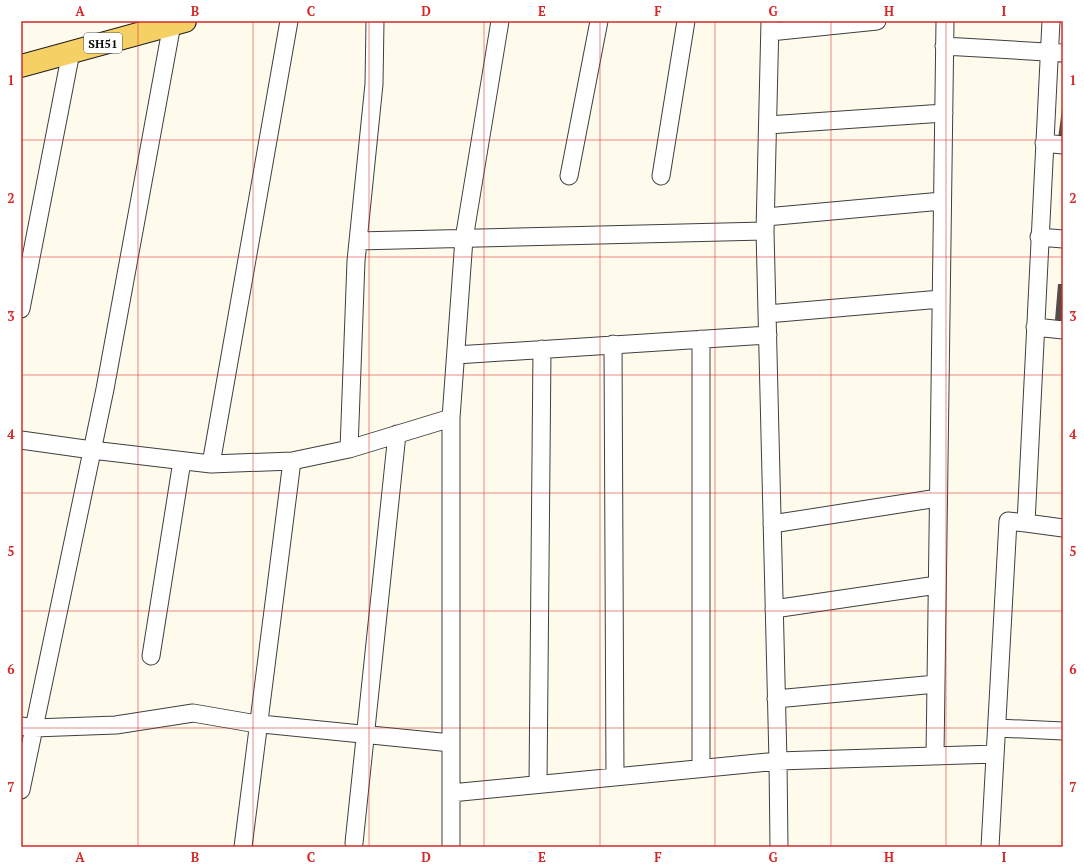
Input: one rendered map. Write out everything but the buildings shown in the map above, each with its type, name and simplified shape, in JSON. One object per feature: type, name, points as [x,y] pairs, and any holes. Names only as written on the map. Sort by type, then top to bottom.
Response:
[{"type":"main road","name":"SH51","points":[[21,66],[178,23]]},
{"type":"street","points":[[211,464],[289,21]]},
{"type":"street","points":[[349,449],[356,261],[374,84],[375,21]]},
{"type":"street","points":[[451,847],[451,418],[464,239],[500,21]]},
{"type":"street","points":[[569,176],[599,21]]},
{"type":"street","points":[[662,176],[686,21]]},
{"type":"street","points":[[779,847],[766,224],[770,26],[877,21]]},
{"type":"street","points":[[935,756],[944,21]]},
{"type":"street","points":[[1026,523],[1044,143],[1056,52],[1051,21]]},
{"type":"street","points":[[21,790],[28,727],[92,450],[178,23]]},
{"type":"street","points":[[944,46],[1056,52]]},
{"type":"street","points":[[21,309],[71,52]]},
{"type":"street","points":[[768,124],[944,113]]},
{"type":"street","points":[[1044,143],[1063,145]]},
{"type":"street","points":[[358,241],[464,239],[766,224],[942,201]]},
{"type":"street","points":[[1040,236],[1063,239]]},
{"type":"street","points":[[768,314],[941,299]]},
{"type":"street","points":[[1035,327],[1063,330]]},
{"type":"street","points":[[456,355],[768,335]]},
{"type":"street","points":[[701,768],[702,339]]},
{"type":"street","points":[[613,344],[616,777]]},
{"type":"street","points":[[538,784],[542,349]]},
{"type":"street","points":[[21,440],[211,464],[292,462],[349,449],[451,418]]},
{"type":"street","points":[[354,843],[364,735],[397,434]]},
{"type":"street","points":[[151,656],[182,461]]},
{"type":"street","points":[[243,847],[292,462]]},
{"type":"street","points":[[772,524],[938,498]]},
{"type":"street","points":[[990,847],[1008,521],[1063,528]]},
{"type":"street","points":[[774,609],[937,585]]},
{"type":"street","points":[[776,699],[936,684]]},
{"type":"street","points":[[28,727],[116,725],[193,713],[259,724],[451,743]]},
{"type":"street","points":[[996,728],[1063,731]]},
{"type":"street","points":[[451,793],[778,761],[995,754]]}]
